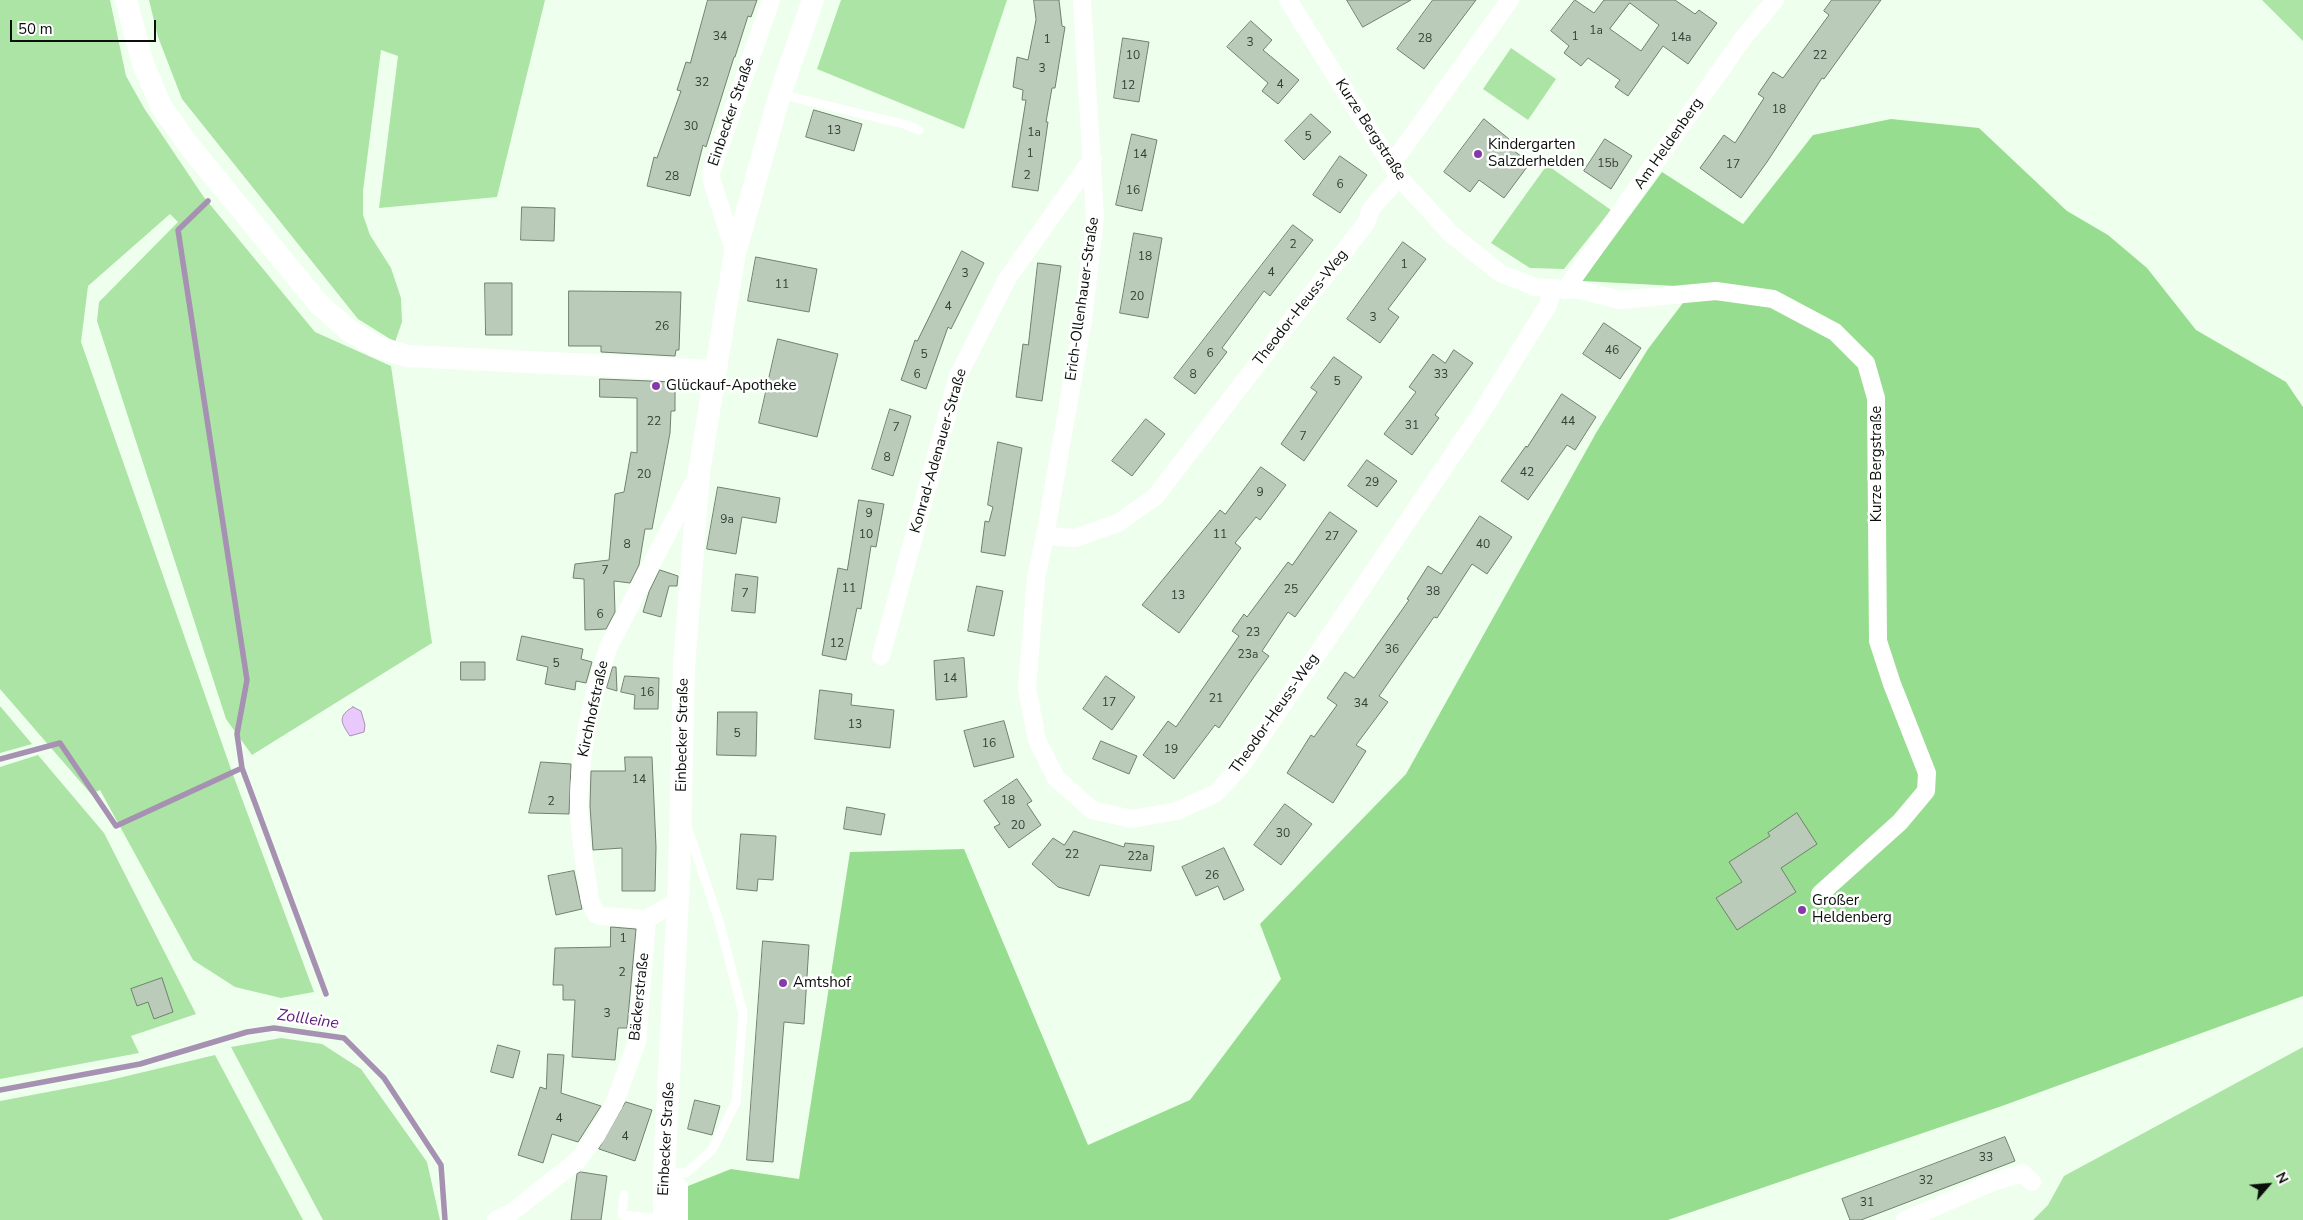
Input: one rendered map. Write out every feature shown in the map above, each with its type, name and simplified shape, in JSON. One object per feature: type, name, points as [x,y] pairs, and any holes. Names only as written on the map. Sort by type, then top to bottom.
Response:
[{"type":"street","points":[[126,0],[142,64],[161,106],[190,147],[318,303],[354,333],[375,346],[407,356],[714,371]]},
{"type":"street","name":"Einbecker Straße","points":[[735,253],[710,175],[771,0]]},
{"type":"street","name":"Einbecker Straße","points":[[664,1220],[664,1172],[670,1089],[682,809],[684,667],[698,472],[735,253],[780,94],[813,0]]},
{"type":"street","name":"Erich-Ollenhauer-Straße","points":[[1044,536],[1083,320],[1095,218],[1082,0]]},
{"type":"street","name":"Kurze Bergstraße","points":[[1288,0],[1395,171],[1451,234],[1500,273],[1534,287],[1580,290],[1620,300],[1716,291],[1773,299],[1835,332],[1866,363],[1876,398],[1878,640],[1892,684],[1927,773],[1926,791],[1900,822],[1820,894]]},
{"type":"street","points":[[1395,171],[1510,0]]},
{"type":"street","name":"Am Heldenberg","points":[[1559,290],[1744,37],[1775,0]]},
{"type":"street","name":"Konrad-Adenauer-Straße","points":[[880,656],[958,376],[1007,279],[1092,158]]},
{"type":"street","name":"Theodor-Heuss-Weg","points":[[1395,171],[1371,209],[1366,223],[1155,496],[1118,523],[1075,538],[1044,536],[1036,578],[1027,688],[1037,740],[1056,778],[1092,810],[1132,819],[1178,811],[1216,793],[1242,765],[1476,421],[1559,290]]},
{"type":"street","name":"Kirchhofstraße","points":[[647,919],[600,916],[596,914],[590,901],[579,806],[581,769],[598,678],[608,648],[698,472]]},
{"type":"street","points":[[647,919],[677,901]]},
{"type":"street","name":"Bäckerstraße","points":[[496,1220],[514,1216],[577,1161],[596,1136],[614,1104],[637,1042],[647,919]]},
{"type":"street","points":[[664,1172],[679,1187],[680,1220]]},
{"type":"street","points":[[1905,1220],[1993,1182],[2022,1173],[2032,1182]]},
{"type":"lane","points":[[780,94],[907,125],[919,130]]},
{"type":"lane","points":[[664,1172],[686,1173],[712,1150],[736,1102],[743,1014],[719,921],[682,809]]},
{"type":"lane","points":[[624,1195],[622,1215],[664,1220]]},
{"type":"green space","points":[[0,0],[110,0],[126,76],[144,108],[203,196],[315,332],[391,366],[432,643],[252,755],[226,719],[97,321],[99,302],[178,222],[170,214],[88,286],[81,342],[232,772],[314,992],[281,998],[235,987],[193,960],[100,790],[91,794],[0,689]]},
{"type":"green space","points":[[149,0],[545,0],[497,197],[379,208],[398,56],[381,50],[363,191],[363,215],[370,235],[391,268],[401,298],[402,322],[395,342],[358,319],[182,99],[158,37]]},
{"type":"green space","points":[[841,0],[1007,0],[964,129],[817,69]]},
{"type":"green space","points":[[2262,0],[2303,0],[2303,41]]},
{"type":"green space","points":[[1511,48],[1556,79],[1528,120],[1483,89]]},
{"type":"green space","points":[[1891,119],[1979,128],[2067,211],[2108,235],[2147,268],[2196,330],[2286,382],[2303,407],[2303,996],[2002,1106],[1668,1220],[688,1220],[688,1186],[731,1169],[799,1179],[850,852],[964,849],[1088,1145],[1190,1100],[1281,979],[1260,924],[1406,774],[1596,433],[1648,349],[1695,287],[1582,281],[1662,172],[1743,224],[1813,135]]},
{"type":"green space","points":[[1547,165],[1611,210],[1564,269],[1530,268],[1491,243]]},
{"type":"green space","points":[[0,706],[32,744],[0,753]]},
{"type":"green space","points":[[38,755],[104,833],[196,1014],[131,1036],[139,1053],[0,1079],[0,767]]},
{"type":"green space","points":[[281,1038],[322,1044],[361,1069],[427,1162],[440,1220],[323,1220],[231,1047]]},
{"type":"green space","points":[[2303,1047],[2303,1220],[2033,1220],[2048,1205],[2064,1176]]},
{"type":"green space","points":[[215,1055],[303,1220],[0,1220],[0,1101],[106,1081]]},
{"type":"shaded area","points":[[353,707],[361,711],[365,725],[364,732],[350,736],[342,720],[348,710]]},
{"type":"building","points":[[708,0],[757,0],[751,17],[748,16],[706,147],[703,145],[690,196],[647,186],[654,157],[657,158],[681,91],[677,90],[686,62],[690,63]]},
{"type":"building","points":[[1034,0],[1059,0],[1062,26],[1065,27],[1055,88],[1052,88],[1046,122],[1048,122],[1038,191],[1012,187],[1026,100],[1022,100],[1023,90],[1013,87],[1017,57],[1028,60],[1036,20]]},
{"type":"building","points":[[1347,0],[1411,0],[1363,27]]},
{"type":"building","points":[[1433,0],[1476,0],[1424,69],[1397,49]]},
{"type":"building","points":[[1575,0],[1594,13],[1604,0],[1675,0],[1695,14],[1699,10],[1717,23],[1688,64],[1663,46],[1628,96],[1615,87],[1620,80],[1588,58],[1581,66],[1564,53],[1569,46],[1551,31]],"holes":[[[1630,3],[1659,25],[1641,51],[1610,29]]]},
{"type":"building","points":[[1832,0],[1881,0],[1824,79],[1822,78],[1741,198],[1700,168],[1724,135],[1735,143],[1764,98],[1758,94],[1773,72],[1783,78],[1829,15],[1824,11]]},
{"type":"building","points":[[1251,21],[1272,40],[1263,50],[1299,80],[1278,104],[1262,91],[1268,83],[1227,47]]},
{"type":"building","points":[[1123,38],[1149,42],[1139,102],[1114,98]]},
{"type":"building","points":[[814,110],[862,124],[854,151],[806,137]]},
{"type":"building","points":[[1311,114],[1331,132],[1304,160],[1285,141]]},
{"type":"building","name":"Kindergarten Salzderhelden","points":[[1484,119],[1509,139],[1505,144],[1530,163],[1504,198],[1479,180],[1470,192],[1444,172]]},
{"type":"building","points":[[1132,134],[1157,140],[1142,211],[1116,205]]},
{"type":"building","points":[[1605,139],[1632,156],[1611,189],[1584,171]]},
{"type":"building","points":[[1340,156],[1367,175],[1340,213],[1313,195]]},
{"type":"building","points":[[522,207],[555,208],[554,241],[521,240]]},
{"type":"building","points":[[1293,225],[1313,240],[1270,296],[1264,291],[1222,348],[1227,352],[1195,394],[1174,378]]},
{"type":"building","points":[[1134,233],[1162,238],[1148,318],[1120,313]]},
{"type":"building","points":[[1403,242],[1426,259],[1388,309],[1399,317],[1380,343],[1347,319]]},
{"type":"building","points":[[962,251],[984,263],[951,329],[948,327],[926,389],[901,380],[915,340],[917,341]]},
{"type":"building","points":[[756,257],[817,269],[809,312],[748,301]]},
{"type":"building","points":[[1038,263],[1061,266],[1042,401],[1016,397],[1023,344],[1028,345]]},
{"type":"building","points":[[485,283],[512,283],[512,335],[486,335]]},
{"type":"building","points":[[569,291],[681,292],[679,350],[676,350],[675,356],[601,352],[601,346],[569,346]]},
{"type":"building","points":[[1604,323],[1641,348],[1620,379],[1583,354]]},
{"type":"building","points":[[778,339],[838,354],[817,437],[759,423]]},
{"type":"building","points":[[1454,350],[1473,363],[1435,415],[1439,418],[1412,455],[1384,434],[1416,392],[1409,387],[1433,354],[1445,363]]},
{"type":"building","points":[[1334,357],[1362,377],[1304,461],[1281,444],[1317,392],[1311,388]]},
{"type":"building","points":[[600,379],[675,382],[675,411],[671,411],[670,433],[652,529],[645,529],[639,565],[630,583],[614,581],[615,612],[606,629],[585,630],[584,579],[573,578],[575,564],[609,560],[615,494],[624,492],[631,452],[637,453],[637,398],[600,397]]},
{"type":"building","points":[[1562,394],[1596,417],[1575,450],[1567,445],[1528,500],[1501,481],[1527,447]]},
{"type":"building","points":[[890,409],[911,416],[893,476],[872,469]]},
{"type":"building","points":[[1146,419],[1165,434],[1132,476],[1112,461]]},
{"type":"building","points":[[998,442],[1022,448],[1005,556],[981,552],[985,521],[989,522],[993,507],[988,505]]},
{"type":"building","points":[[1367,460],[1397,481],[1377,507],[1348,486]]},
{"type":"building","points":[[1261,467],[1286,485],[1260,520],[1256,517],[1235,543],[1241,548],[1179,633],[1142,605],[1220,510],[1225,514]]},
{"type":"building","points":[[718,487],[780,498],[776,523],[742,517],[736,554],[707,549]]},
{"type":"building","points":[[859,500],[884,504],[876,547],[871,546],[861,609],[857,608],[846,660],[822,655],[838,568],[847,570]]},
{"type":"building","points":[[1330,512],[1357,531],[1295,617],[1288,612],[1262,651],[1269,656],[1219,728],[1215,725],[1174,779],[1143,755],[1168,721],[1176,727],[1239,636],[1232,631],[1244,614],[1247,617],[1288,562],[1292,565]]},
{"type":"building","points":[[1480,516],[1512,537],[1487,574],[1472,564],[1437,618],[1434,617],[1379,696],[1388,702],[1356,745],[1366,751],[1333,803],[1287,773],[1311,735],[1314,737],[1337,705],[1327,698],[1345,672],[1354,678],[1409,600],[1407,599],[1428,566],[1441,574]]},
{"type":"building","points":[[660,570],[678,576],[677,586],[669,586],[661,617],[643,612],[649,592]]},
{"type":"building","points":[[736,574],[758,577],[755,613],[732,611]]},
{"type":"building","points":[[977,586],[1003,591],[994,636],[968,631]]},
{"type":"building","points":[[522,636],[583,649],[581,659],[592,662],[586,683],[576,681],[575,690],[545,684],[548,667],[517,660]]},
{"type":"building","points":[[964,658],[967,697],[936,700],[934,661]]},
{"type":"building","points":[[461,662],[485,662],[485,680],[461,680]]},
{"type":"building","points":[[613,667],[616,667],[617,691],[607,688]]},
{"type":"building","points":[[625,676],[659,678],[658,709],[634,709],[635,695],[621,692]]},
{"type":"building","points":[[1106,676],[1135,697],[1112,730],[1083,709]]},
{"type":"building","points":[[820,690],[852,694],[851,705],[894,710],[890,748],[815,739]]},
{"type":"building","points":[[718,712],[757,712],[756,756],[717,755]]},
{"type":"building","points":[[1004,721],[1014,757],[974,767],[964,731]]},
{"type":"building","points":[[1101,741],[1137,756],[1129,774],[1093,759]]},
{"type":"building","points":[[625,757],[652,757],[656,847],[655,891],[622,891],[622,848],[593,850],[590,806],[591,771],[625,771]]},
{"type":"building","points":[[541,762],[571,764],[569,814],[529,813]]},
{"type":"building","points":[[1017,779],[1032,801],[1027,804],[1041,825],[1009,848],[994,827],[1000,824],[984,801]]},
{"type":"building","points":[[1285,804],[1312,824],[1281,865],[1254,845]]},
{"type":"building","points":[[847,807],[885,814],[881,835],[844,829]]},
{"type":"building","points":[[1797,813],[1817,844],[1781,868],[1796,892],[1737,930],[1716,898],[1742,882],[1729,862],[1770,836],[1768,833]]},
{"type":"building","points":[[1074,831],[1124,847],[1125,843],[1154,846],[1151,871],[1100,865],[1089,896],[1058,887],[1032,864],[1053,838],[1064,845]]},
{"type":"building","points":[[741,834],[776,836],[773,880],[758,879],[757,891],[737,889]]},
{"type":"building","points":[[1224,848],[1244,890],[1224,900],[1218,886],[1196,896],[1182,867]]},
{"type":"building","points":[[574,871],[582,909],[556,915],[548,876]]},
{"type":"building","points":[[611,927],[636,929],[627,1028],[618,1028],[615,1060],[572,1057],[575,1000],[563,1000],[563,985],[553,985],[555,948],[610,947]]},
{"type":"building","points":[[763,941],[809,945],[804,1024],[784,1022],[773,1162],[747,1160]]},
{"type":"building","points":[[162,978],[173,1012],[154,1019],[148,1002],[137,1006],[131,989]]},
{"type":"building","points":[[498,1045],[520,1051],[513,1078],[491,1072]]},
{"type":"building","points":[[548,1054],[564,1055],[561,1093],[601,1106],[578,1142],[552,1134],[543,1163],[518,1155],[540,1087],[546,1089]]},
{"type":"building","points":[[695,1100],[720,1106],[712,1135],[688,1129]]},
{"type":"building","points":[[626,1102],[652,1110],[635,1161],[599,1149]]},
{"type":"building","points":[[2005,1137],[2015,1161],[1861,1220],[1850,1220],[1842,1199]]},
{"type":"building","points":[[581,1172],[607,1176],[601,1220],[571,1220],[577,1174]]},
{"type":"waterway","points":[[208,201],[178,230],[247,680],[237,734],[242,768]]},
{"type":"waterway","points":[[0,759],[60,743],[116,826],[242,768],[326,994]]},
{"type":"waterway","name":"Zollleine","points":[[0,1090],[140,1064],[247,1032],[274,1028],[344,1038],[384,1078],[441,1165],[445,1220]]},
{"type":"place","name":"Kindergarten Salzderhelden","points":[[1478,154]]},
{"type":"place","name":"Glückauf-Apotheke","points":[[656,386]]},
{"type":"place","name":"Großer Heldenberg","points":[[1802,910]]},
{"type":"place","name":"Amtshof","points":[[783,983]]}]
